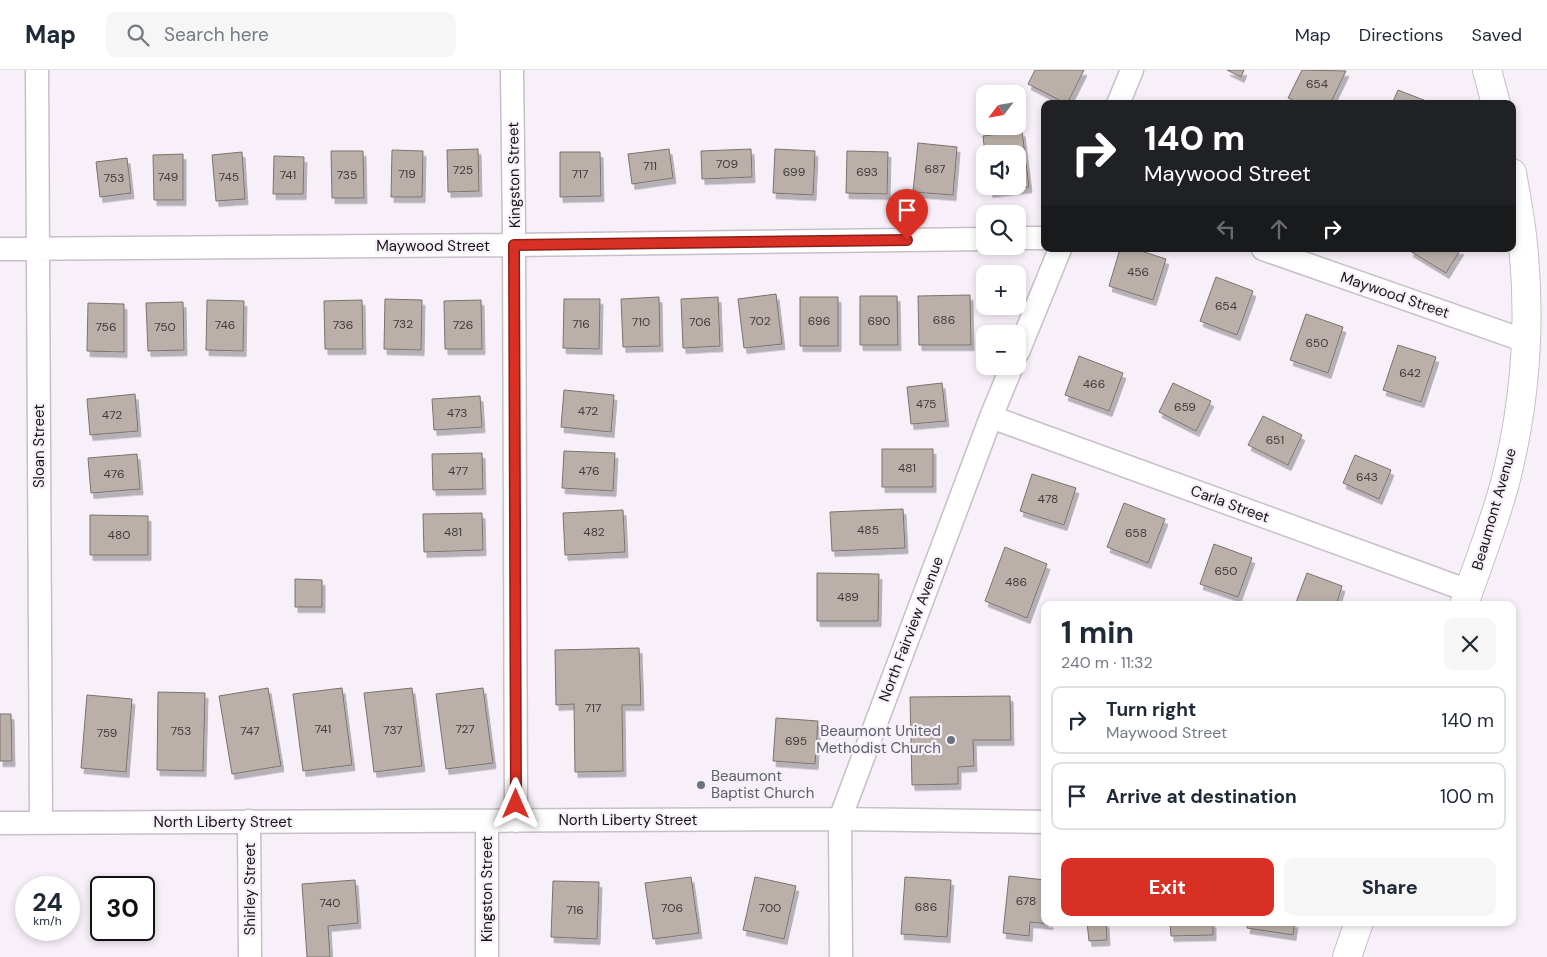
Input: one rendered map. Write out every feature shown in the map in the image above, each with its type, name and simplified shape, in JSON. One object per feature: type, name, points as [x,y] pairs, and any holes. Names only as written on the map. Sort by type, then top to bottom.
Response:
[{"type":"street","name":"Sloan Street","points":[[37,70],[41,822]]},
{"type":"street","name":"Kingston Street","points":[[512,70],[516,820]]},
{"type":"street","points":[[1120,100],[1132,70]]},
{"type":"street","points":[[1487,70],[1495,100]]},
{"type":"street","name":"Beaumont Avenue","points":[[1467,598],[1506,478],[1522,387],[1526,342],[1523,244],[1516,199]]},
{"type":"street","points":[[1026,238],[1041,238]]},
{"type":"street","name":"Maywood Street","points":[[0,249],[976,239]]},
{"type":"street","points":[[1026,332],[1059,252]]},
{"type":"street","name":"Maywood Street","points":[[1271,252],[1526,342]]},
{"type":"street","name":"North Fairview Avenue","points":[[841,957],[840,819],[1008,375]]},
{"type":"street","name":"Carla Street","points":[[991,417],[1467,598]]},
{"type":"street","name":"North Liberty Street","points":[[0,823],[840,819],[1041,822]]},
{"type":"street","name":"Kingston Street","points":[[487,821],[487,957]]},
{"type":"street","name":"Shirley Street","points":[[249,822],[250,957]]},
{"type":"street","points":[[1347,957],[1358,926]]},
{"type":"building","points":[[1035,70],[1084,70],[1069,100],[1059,100],[1028,84]]},
{"type":"building","points":[[1227,70],[1244,70],[1241,77]]},
{"type":"building","points":[[1302,70],[1346,71],[1332,100],[1292,100],[1288,98]]},
{"type":"building","points":[[1398,90],[1424,100],[1394,100]]},
{"type":"building","points":[[1022,135],[1024,145],[984,145],[983,136]]},
{"type":"building","points":[[918,143],[957,147],[953,195],[913,192]]},
{"type":"building","points":[[478,149],[479,191],[448,192],[447,150]]},
{"type":"building","points":[[669,149],[673,178],[632,184],[628,154]]},
{"type":"building","points":[[751,149],[752,177],[702,179],[701,151]]},
{"type":"building","points":[[775,149],[815,151],[813,195],[773,193]]},
{"type":"building","points":[[392,150],[423,151],[422,197],[391,197]]},
{"type":"building","points":[[331,151],[363,151],[364,198],[332,198]]},
{"type":"building","points":[[847,151],[888,152],[887,194],[846,193]]},
{"type":"building","points":[[242,152],[245,199],[216,201],[212,155]]},
{"type":"building","points":[[560,152],[600,152],[601,196],[560,197]]},
{"type":"building","points":[[183,154],[183,200],[154,200],[153,155]]},
{"type":"building","points":[[274,156],[304,157],[303,194],[273,194]]},
{"type":"building","points":[[127,158],[131,193],[100,197],[96,162]]},
{"type":"building","points":[[1026,163],[1029,187],[1026,187]]},
{"type":"building","points":[[1119,252],[1144,252],[1166,259],[1153,300],[1109,286]]},
{"type":"building","points":[[1412,252],[1459,252],[1446,273]]},
{"type":"building","points":[[1216,277],[1253,291],[1237,335],[1200,321]]},
{"type":"building","points":[[776,294],[782,344],[744,348],[738,299]]},
{"type":"building","points":[[970,295],[971,345],[919,345],[918,296]]},
{"type":"building","points":[[860,296],[897,296],[898,345],[860,345]]},
{"type":"building","points":[[659,297],[660,346],[623,347],[621,299]]},
{"type":"building","points":[[718,297],[720,346],[683,348],[681,299]]},
{"type":"building","points":[[800,297],[838,297],[838,346],[800,346]]},
{"type":"building","points":[[385,299],[422,300],[421,350],[384,349]]},
{"type":"building","points":[[564,299],[600,299],[599,349],[563,348]]},
{"type":"building","points":[[207,300],[244,301],[243,351],[206,350]]},
{"type":"building","points":[[362,300],[363,349],[325,349],[324,301]]},
{"type":"building","points":[[481,300],[482,349],[445,349],[444,301]]},
{"type":"building","points":[[183,302],[184,350],[148,351],[146,303]]},
{"type":"building","points":[[88,303],[124,304],[124,352],[87,351]]},
{"type":"building","points":[[1306,314],[1343,327],[1328,373],[1290,360]]},
{"type":"building","points":[[1398,345],[1436,357],[1421,402],[1383,390]]},
{"type":"building","points":[[1079,356],[1123,373],[1109,411],[1065,395]]},
{"type":"building","points":[[942,383],[946,421],[911,424],[907,387]]},
{"type":"building","points":[[1173,383],[1211,401],[1196,431],[1159,412]]},
{"type":"building","points":[[564,390],[614,395],[611,432],[561,427]]},
{"type":"building","points":[[135,394],[138,431],[90,435],[87,399]]},
{"type":"building","points":[[480,396],[482,427],[434,430],[432,399]]},
{"type":"building","points":[[1263,416],[1302,435],[1288,465],[1248,445]]},
{"type":"building","points":[[882,449],[933,449],[933,487],[882,487]]},
{"type":"building","points":[[564,451],[615,453],[613,491],[562,488]]},
{"type":"building","points":[[482,453],[483,489],[433,490],[432,454]]},
{"type":"building","points":[[137,454],[140,489],[91,493],[88,458]]},
{"type":"building","points":[[1355,455],[1391,470],[1379,499],[1343,483]]},
{"type":"building","points":[[1032,474],[1076,488],[1064,525],[1020,511]]},
{"type":"building","points":[[1124,503],[1165,519],[1148,563],[1107,547]]},
{"type":"building","points":[[903,509],[905,548],[832,551],[830,512]]},
{"type":"building","points":[[623,510],[625,552],[565,555],[563,513]]},
{"type":"building","points":[[482,513],[483,550],[424,552],[423,514]]},
{"type":"building","points":[[90,515],[148,516],[148,555],[90,555]]},
{"type":"building","points":[[1214,544],[1252,558],[1238,597],[1200,584]]},
{"type":"building","points":[[1005,547],[1047,564],[1027,618],[985,601]]},
{"type":"building","points":[[817,573],[879,574],[878,621],[817,621]]},
{"type":"building","points":[[1307,573],[1342,586],[1337,601],[1296,601]]},
{"type":"building","points":[[295,579],[322,580],[322,607],[295,607]]},
{"type":"building","points":[[639,648],[641,705],[622,705],[623,771],[575,772],[574,704],[556,705],[555,650]]},
{"type":"building","points":[[268,688],[281,766],[232,774],[219,696]]},
{"type":"building","points":[[342,688],[352,765],[303,771],[293,694]]},
{"type":"building","points":[[412,688],[422,766],[374,772],[364,693]]},
{"type":"building","points":[[483,688],[493,763],[446,769],[436,694]]},
{"type":"building","points":[[158,692],[205,693],[203,771],[157,770]]},
{"type":"building","points":[[87,695],[132,699],[126,772],[81,768]]},
{"type":"building","name":"Beaumont United Methodist Church","points":[[1010,696],[1011,740],[973,740],[974,766],[958,767],[958,784],[912,785],[910,697]]},
{"type":"building","points":[[0,714],[11,714],[12,761],[0,761]]},
{"type":"building","points":[[776,718],[818,721],[815,764],[773,761]]},
{"type":"building","points":[[1009,876],[1041,880],[1041,923],[1030,922],[1029,936],[1003,933]]},
{"type":"building","points":[[691,877],[699,933],[653,939],[645,883]]},
{"type":"building","points":[[755,877],[796,886],[784,939],[743,930]]},
{"type":"building","points":[[905,877],[951,880],[947,937],[901,934]]},
{"type":"building","points":[[355,880],[358,923],[328,926],[330,957],[307,957],[302,884]]},
{"type":"building","points":[[553,881],[599,882],[597,939],[551,937]]},
{"type":"building","points":[[1087,926],[1106,926],[1107,940],[1089,941]]},
{"type":"building","points":[[1170,926],[1213,926],[1213,935],[1171,936]]},
{"type":"building","points":[[1247,926],[1294,926],[1293,935],[1247,928]]},
{"type":"place","name":"Beaumont United Methodist Church","points":[[951,740]]},
{"type":"place","name":"Beaumont Baptist Church","points":[[701,785]]},
{"type":"route","points":[[516,804],[514,245],[907,240]]}]
